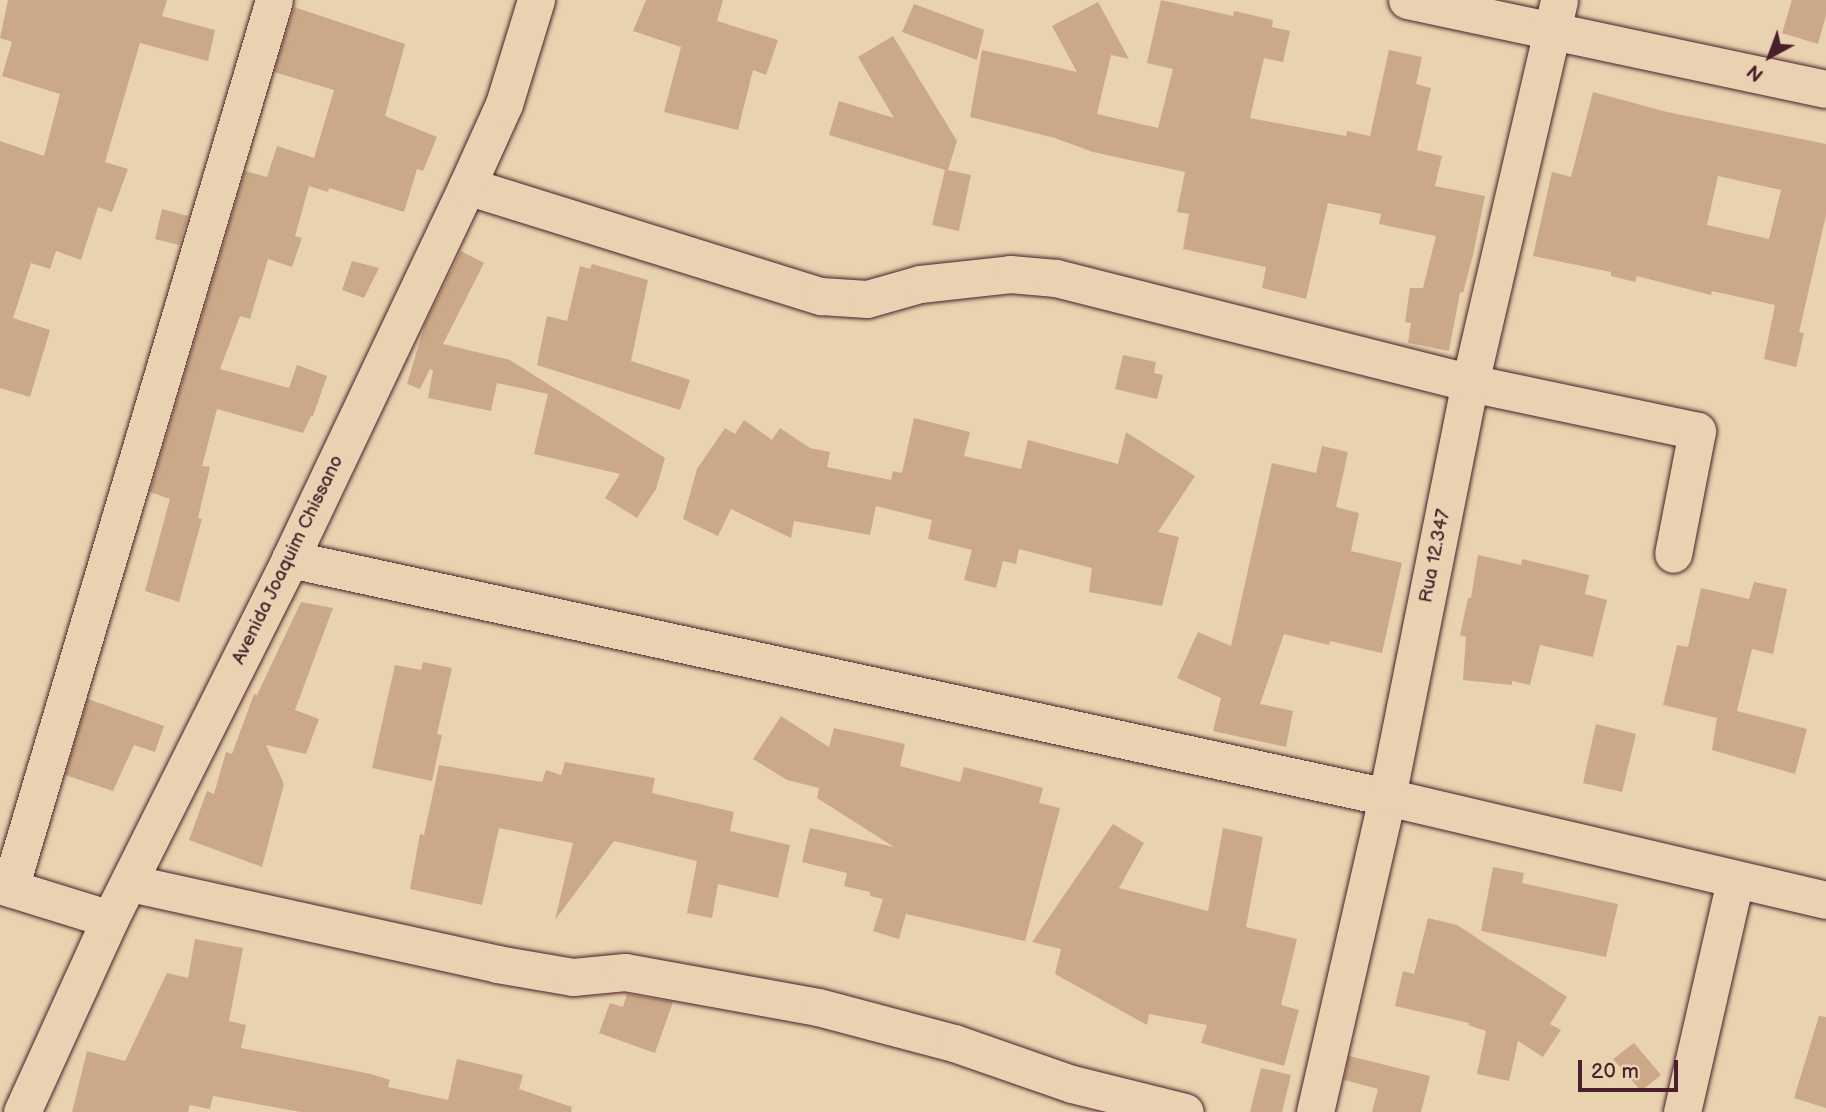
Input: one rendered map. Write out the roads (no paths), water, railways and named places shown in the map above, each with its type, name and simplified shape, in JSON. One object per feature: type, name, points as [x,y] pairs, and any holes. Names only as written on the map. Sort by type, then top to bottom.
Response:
[{"type":"street","points":[[110,919],[5,886],[274,0]]},
{"type":"street","name":"Avenida Joaquim Chissano","points":[[22,1112],[110,919],[290,559],[467,186],[504,104],[536,0]]},
{"type":"street","points":[[1407,0],[1555,16],[1826,89]]},
{"type":"street","name":"Rua 12.347","points":[[1315,1112],[1387,797],[1470,383],[1555,16]]},
{"type":"street","points":[[467,186],[821,296],[867,299],[920,284],[1010,274],[1056,278],[1470,383],[1697,431],[1673,554]]},
{"type":"street","points":[[290,559],[1387,797],[1826,900]]},
{"type":"street","points":[[1682,1112],[1735,880]]},
{"type":"street","points":[[130,883],[497,964],[573,977],[625,972],[818,1007],[954,1043],[1072,1084],[1185,1112]]}]
